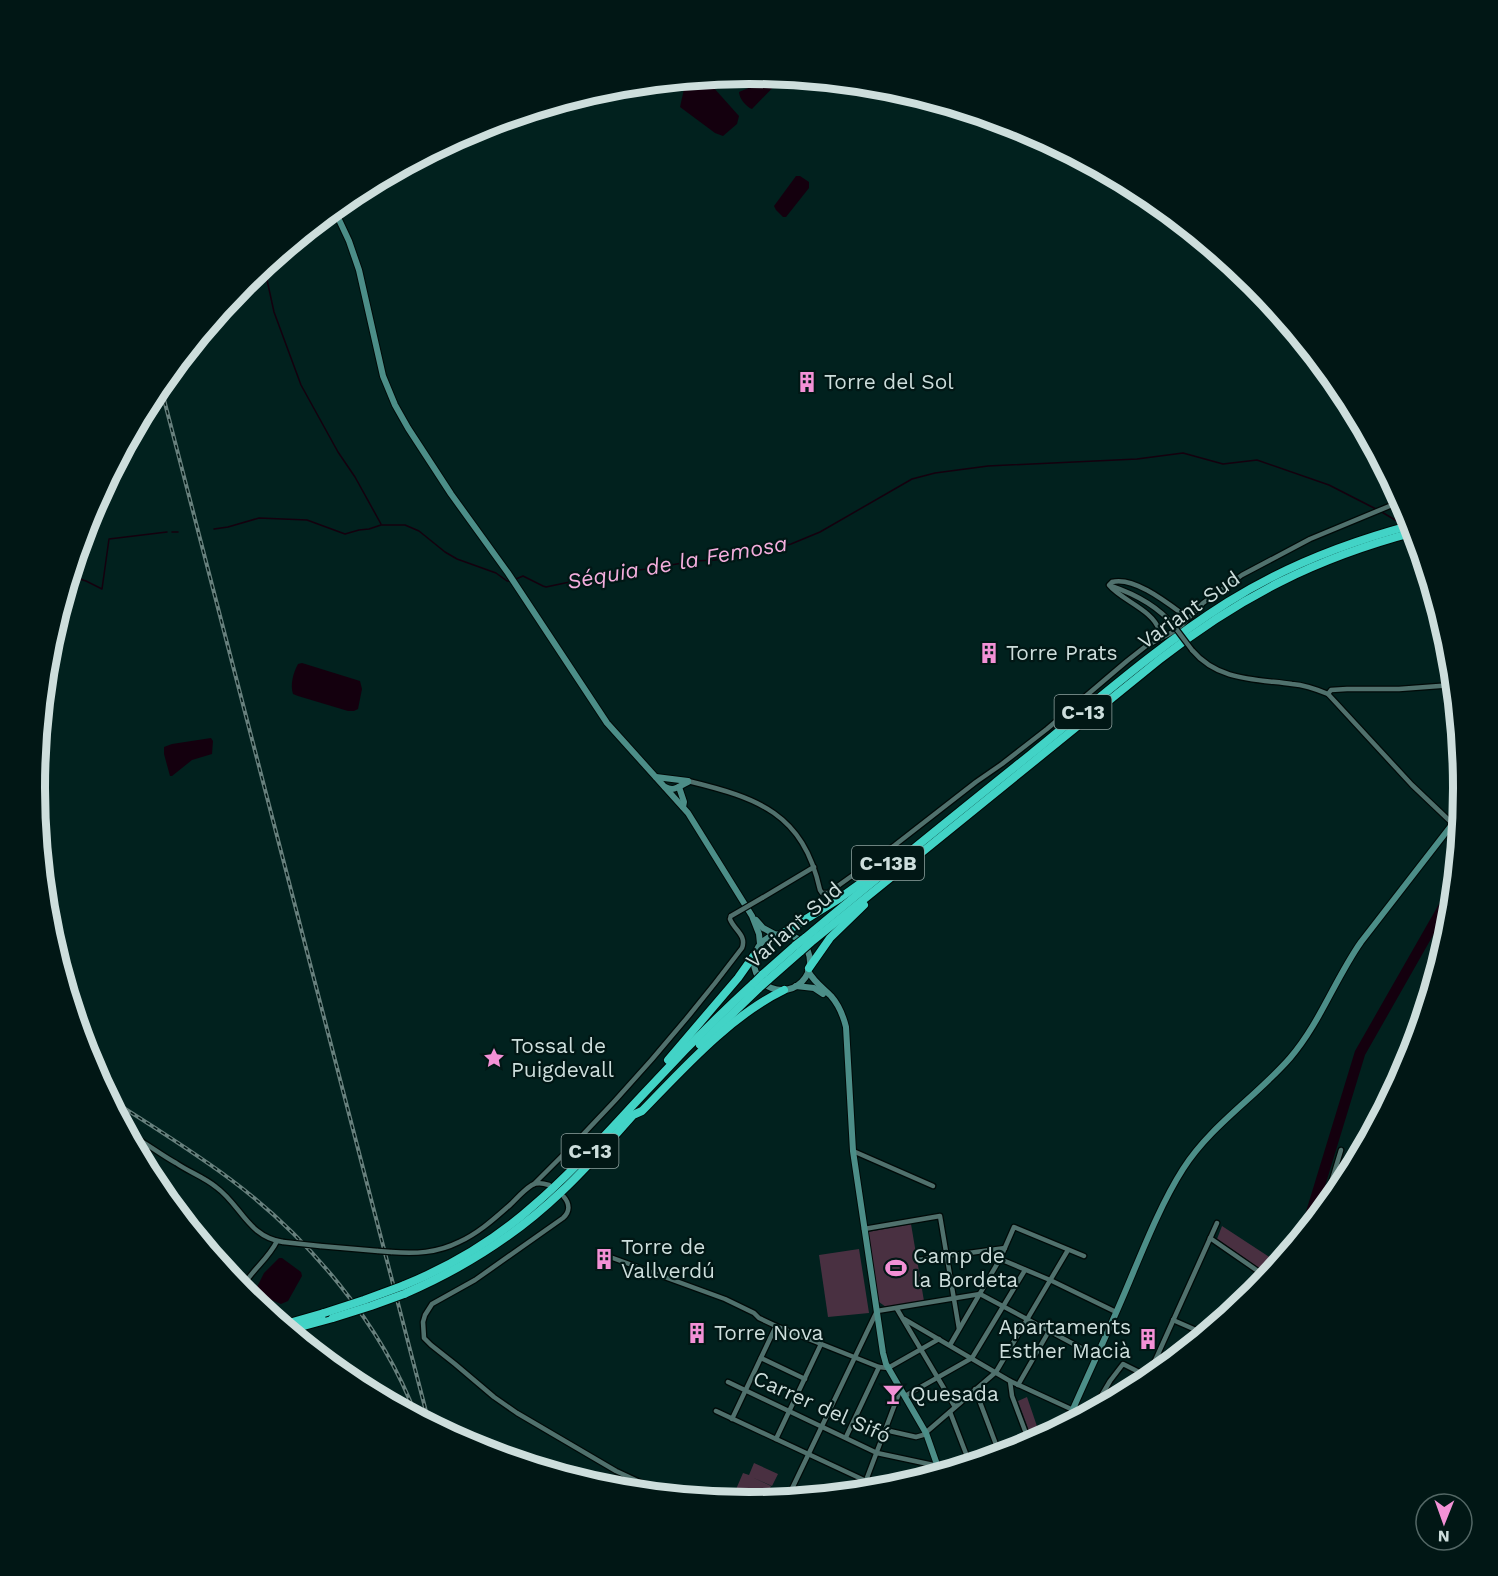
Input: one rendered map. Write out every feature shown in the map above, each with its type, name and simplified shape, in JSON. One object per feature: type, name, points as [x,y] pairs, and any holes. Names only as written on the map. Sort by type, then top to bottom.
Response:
[{"type":"highway","name":"Variant Sud","points":[[808,941],[989,788],[1202,619],[1229,601],[1297,565],[1402,526]]},
{"type":"highway","name":"C-13","points":[[965,817],[1159,660],[1216,618],[1263,590],[1311,567],[1357,549],[1405,534]]},
{"type":"highway","name":"C-13B","points":[[779,935],[861,883],[983,789],[989,788]]},
{"type":"highway","name":"Variant Sud","points":[[403,1290],[494,1236],[532,1207],[571,1171],[678,1056],[799,948],[965,817]]},
{"type":"highway","name":"C-13B","points":[[809,970],[823,947],[840,928],[963,822],[965,817]]},
{"type":"highway","points":[[571,1171],[576,1162],[649,1082],[738,978],[755,954]]},
{"type":"highway","name":"Variant Sud","points":[[633,1115],[757,985]]},
{"type":"highway","points":[[633,1115],[642,1111],[717,1037],[762,1003],[784,990]]},
{"type":"highway","name":"C-13","points":[[297,1328],[371,1306],[465,1264],[518,1229],[562,1191],[633,1115]]},
{"type":"highway","name":"C-13","points":[[290,1322],[403,1290]]},
{"type":"main road","points":[[338,217],[359,270],[383,376],[395,405],[451,494],[510,576],[607,723],[683,807],[752,916],[763,928],[779,935],[793,937],[802,943],[808,953],[809,970],[813,980],[834,999],[839,1008],[845,1030],[852,1148],[883,1353],[888,1368],[926,1433],[938,1466]]},
{"type":"main road","points":[[655,777],[688,782]]},
{"type":"main road","points":[[667,790],[673,780]]},
{"type":"main road","points":[[667,790],[676,790],[688,782]]},
{"type":"main road","points":[[678,788],[684,802],[683,807]]},
{"type":"main road","points":[[1071,1414],[1176,1181],[1192,1155],[1297,1049],[1361,942],[1451,827]]},
{"type":"main road","points":[[752,916],[760,944]]},
{"type":"main road","points":[[779,935],[766,939],[760,944],[755,954],[754,966],[759,978],[776,990],[810,987],[827,995],[839,1008]]},
{"type":"main road","points":[[796,987],[809,970]]},
{"type":"main road","points":[[819,991],[834,1007],[845,1030]]},
{"type":"street","points":[[688,782],[729,792],[762,805],[777,815],[796,833],[808,852],[822,893],[826,894],[1002,764],[1127,661],[1146,646],[1182,625],[1203,603],[1242,574],[1310,539],[1393,505]]},
{"type":"street","points":[[1109,585],[1116,581],[1134,585],[1158,596],[1188,618]]},
{"type":"street","points":[[1109,585],[1145,600],[1164,615],[1204,663],[1218,670],[1259,681],[1315,689],[1328,694],[1412,786],[1452,822]]},
{"type":"street","points":[[1109,585],[1115,593],[1150,617],[1159,629],[1159,639]]},
{"type":"street","points":[[1328,694],[1331,690],[1445,686]]},
{"type":"street","points":[[138,1139],[218,1188],[252,1227],[280,1242],[423,1253],[460,1242],[495,1218],[574,1146],[695,1010],[742,948],[744,942],[742,935],[731,924],[731,916],[814,867]]},
{"type":"street","points":[[852,1148],[933,1186]]},
{"type":"street","points":[[1331,1183],[1341,1150]]},
{"type":"street","points":[[534,1184],[549,1185]]},
{"type":"street","points":[[564,1197],[569,1208],[563,1218],[475,1280],[432,1304],[424,1315],[424,1338],[494,1397],[517,1413],[616,1471],[643,1483]]},
{"type":"street","points":[[864,1229],[940,1216],[959,1329]]},
{"type":"street","points":[[1156,1362],[1217,1224]]},
{"type":"street","points":[[950,1345],[1000,1259],[1014,1227],[1084,1256]]},
{"type":"street","points":[[1210,1238],[1258,1274]]},
{"type":"street","points":[[246,1281],[280,1242]]},
{"type":"street","points":[[918,1260],[1005,1248]]},
{"type":"street","points":[[885,1430],[916,1437],[926,1433],[996,1372],[1068,1250]]},
{"type":"street","points":[[610,1257],[724,1299],[776,1326],[879,1367],[888,1368],[939,1339]]},
{"type":"street","points":[[1000,1259],[1116,1312]]},
{"type":"street","points":[[905,1396],[972,1358],[1025,1270]]},
{"type":"street","points":[[791,1490],[877,1311],[980,1294],[1096,1356]]},
{"type":"street","points":[[897,1309],[937,1377],[952,1409],[968,1457]]},
{"type":"street","points":[[904,1319],[1010,1381],[1075,1411]]},
{"type":"street","points":[[1173,1320],[1197,1331]]},
{"type":"street","points":[[732,1419],[776,1326]]},
{"type":"street","points":[[869,1328],[879,1327]]},
{"type":"street","points":[[1018,1385],[1049,1331]]},
{"type":"street","points":[[776,1439],[821,1344]]},
{"type":"street","points":[[761,1358],[805,1379]]},
{"type":"street","points":[[1100,1399],[1123,1364],[1141,1373]]},
{"type":"street","points":[[846,1437],[879,1367]]},
{"type":"street","points":[[1010,1381],[1012,1396],[1026,1434]]},
{"type":"street","name":"Carrer del Sifó","points":[[728,1382],[877,1453],[931,1468]]},
{"type":"street","points":[[716,1411],[866,1481],[901,1388]]},
{"type":"street","points":[[975,1389],[997,1446]]},
{"type":"shaded area","points":[[775,85],[752,109],[743,102],[739,92],[753,86]]},
{"type":"shaded area","points":[[712,86],[739,116],[737,124],[723,136],[715,133],[680,107],[684,88]]},
{"type":"shaded area","points":[[796,176],[809,182],[809,188],[786,217],[783,217],[774,206]]},
{"type":"shaded area","points":[[302,663],[360,681],[362,689],[358,709],[348,711],[293,694],[293,675],[298,664]]},
{"type":"shaded area","points":[[211,738],[213,741],[212,754],[192,760],[170,776],[164,747]]},
{"type":"shaded area","points":[[1444,895],[1439,925],[1365,1055],[1322,1197],[1302,1224],[1355,1051]]},
{"type":"shaded area","name":"Camp de la Bordeta","points":[[911,1224],[924,1301],[886,1307],[879,1302],[868,1232]]},
{"type":"shaded area","points":[[1222,1226],[1272,1259],[1262,1270],[1217,1239]]},
{"type":"shaded area","points":[[859,1249],[869,1313],[828,1317],[819,1255]]},
{"type":"shaded area","points":[[279,1258],[301,1272],[302,1276],[288,1301],[281,1304],[262,1296],[256,1289],[264,1273]]},
{"type":"shaded area","points":[[1027,1397],[1038,1429],[1030,1433],[1018,1401]]},
{"type":"shaded area","points":[[754,1463],[778,1474],[772,1486],[752,1477],[771,1486],[769,1491],[735,1491],[743,1473],[749,1475]]},
{"type":"waterway","points":[[266,276],[274,312],[301,385],[381,524]]},
{"type":"waterway","name":"Séquia de la Femosa","points":[[516,579],[523,576],[546,587],[617,572],[715,560],[764,551],[791,544],[820,532],[912,479],[935,473],[988,466],[1137,459],[1183,453],[1223,464],[1257,460],[1329,485],[1376,509]]},
{"type":"waterway","name":"Séquia de la Femosa","points":[[1380,511],[1401,523]]},
{"type":"waterway","name":"Séquia de la Femosa","points":[[214,529],[259,518],[307,520],[345,534],[381,525],[405,525],[419,531],[457,559],[511,581]]},
{"type":"waterway","name":"Séquia de la Femosa","points":[[77,578],[102,589],[109,539],[167,532]]},
{"type":"waterway","name":"Séquia de la Femosa","points":[[172,532],[178,532]]},
{"type":"railway","points":[[164,398],[426,1413]]},
{"type":"railway","points":[[122,1107],[230,1179],[259,1202],[314,1255],[340,1285],[384,1348],[411,1405]]},
{"type":"place","name":"Torre del Sol","points":[[807,382]]},
{"type":"place","name":"Torre Prats","points":[[989,653]]},
{"type":"place","name":"Tossal de Puigdevall","points":[[494,1058]]},
{"type":"place","name":"Torre de Vallverdú","points":[[604,1259]]},
{"type":"place","name":"Camp de la Bordeta","points":[[896,1268]]},
{"type":"place","name":"Torre Nova","points":[[697,1333]]},
{"type":"place","name":"Apartaments Esther Macià","points":[[1148,1339]]},
{"type":"place","name":"Quesada","points":[[893,1394]]}]
